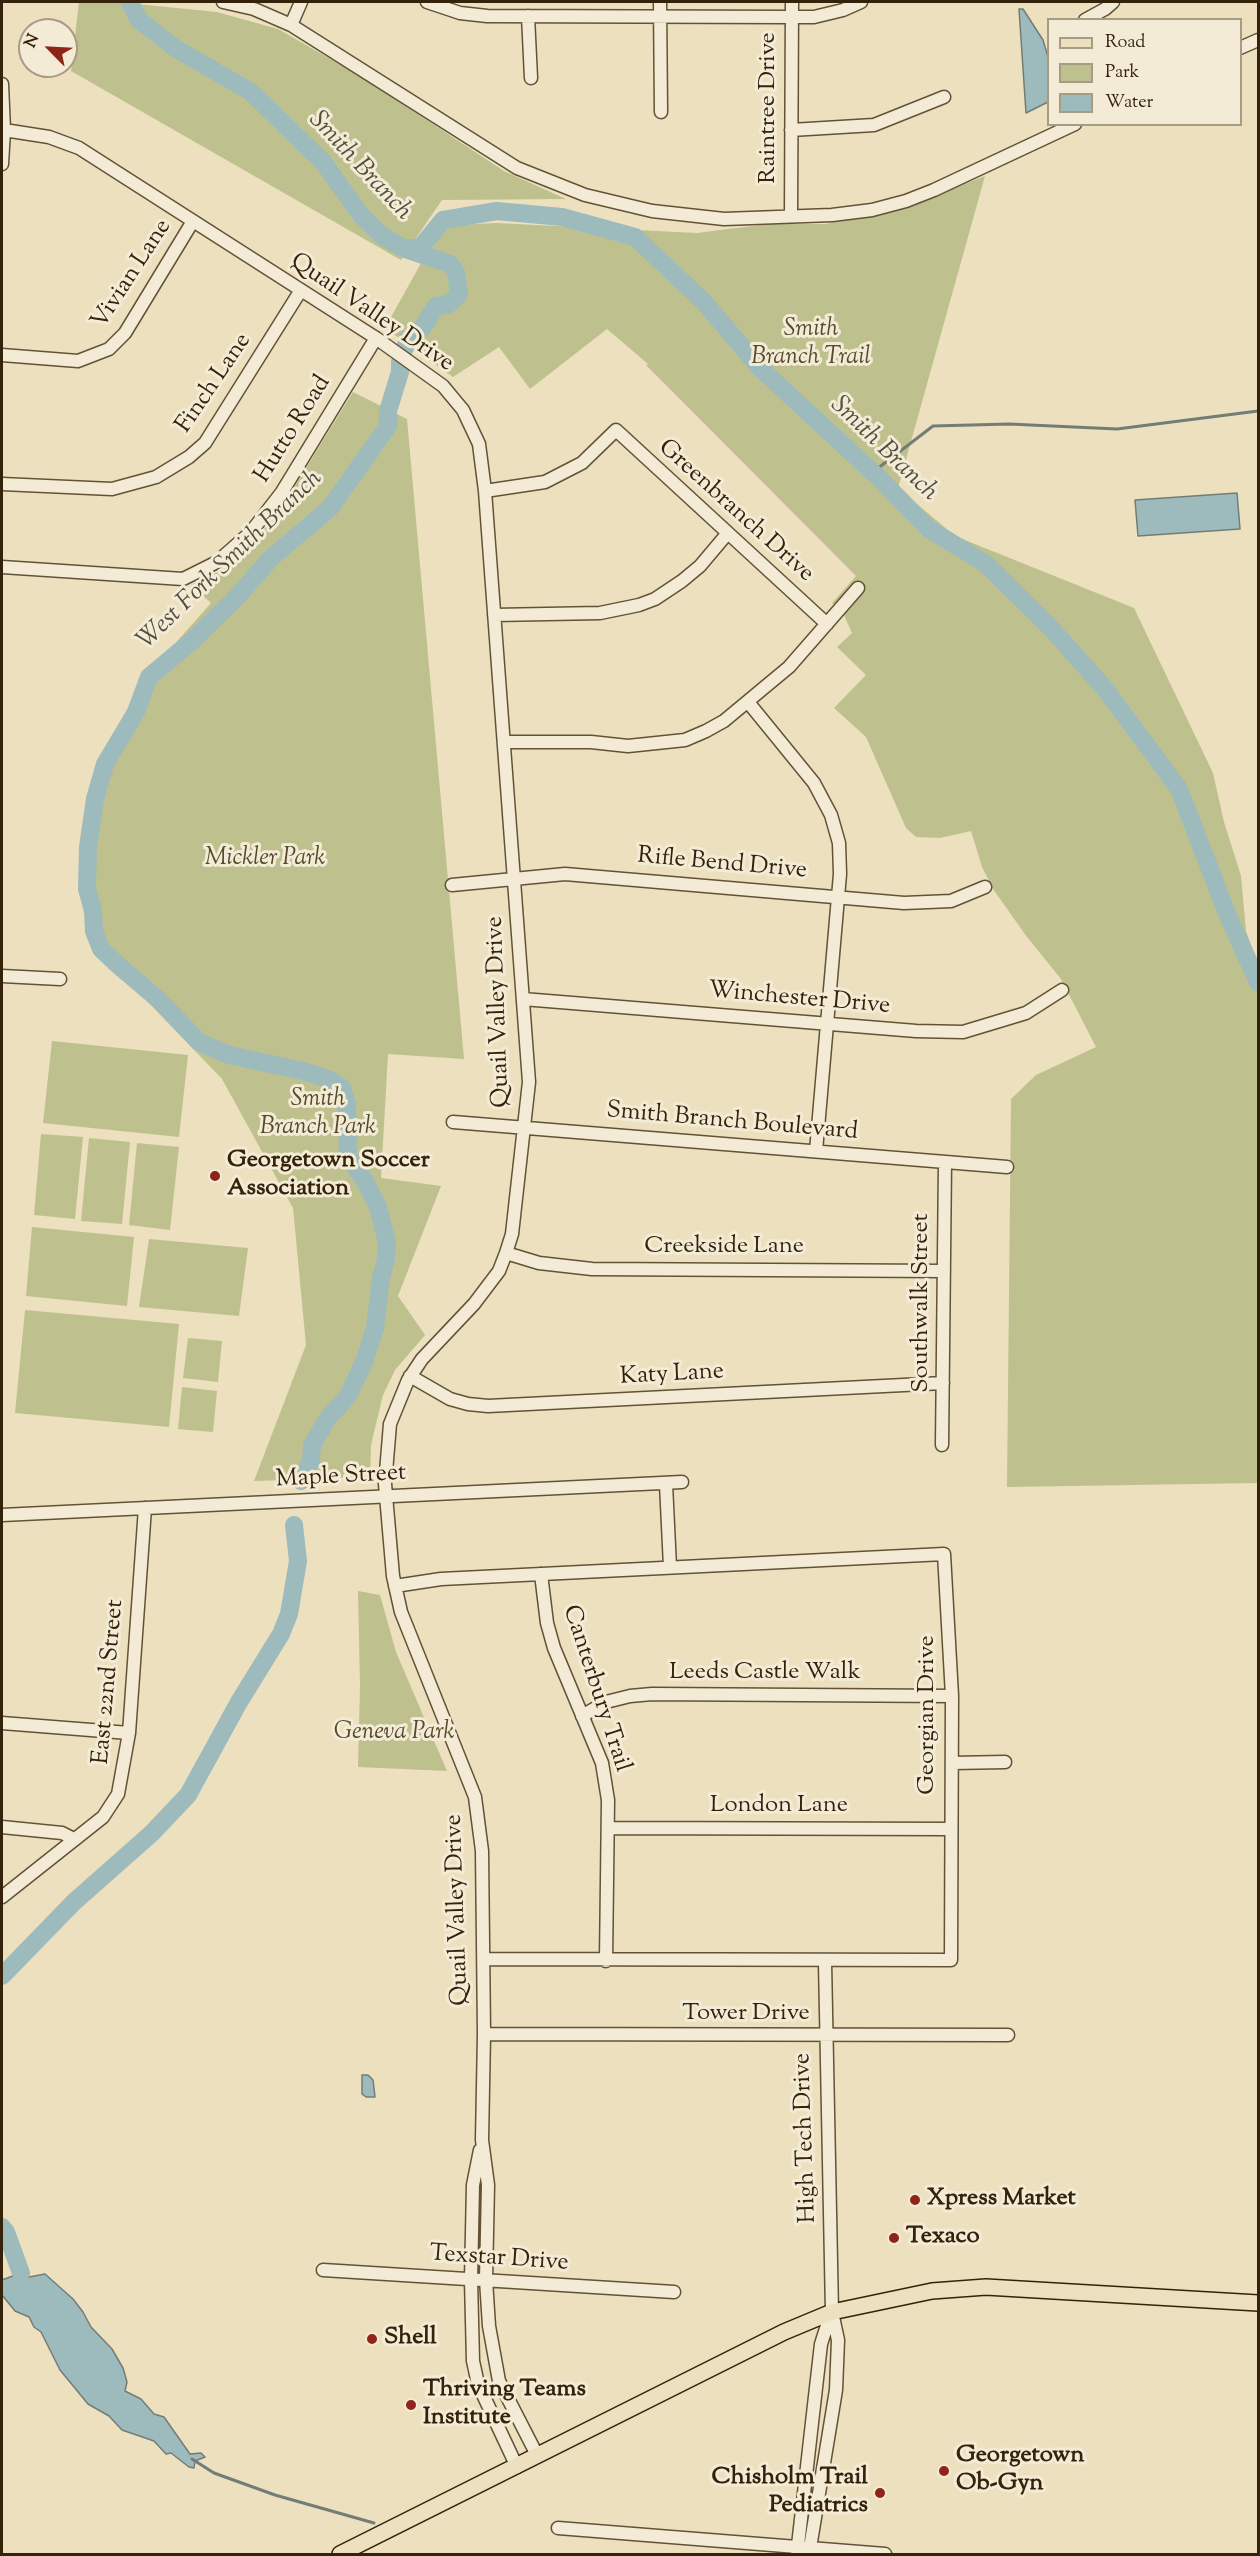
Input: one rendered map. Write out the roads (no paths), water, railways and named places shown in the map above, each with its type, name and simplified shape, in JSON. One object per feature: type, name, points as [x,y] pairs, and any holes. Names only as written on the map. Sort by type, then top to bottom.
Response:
[{"type":"main road","points":[[340,2554],[784,2332],[832,2312],[932,2291],[986,2288],[1258,2303]]},
{"type":"street","points":[[222,2],[254,9],[291,25],[477,145],[517,168],[551,183],[620,205],[688,216],[724,219],[832,215],[906,201],[1071,126]]},
{"type":"street","points":[[291,25],[301,2]]},
{"type":"street","points":[[427,2],[460,13],[528,16],[791,17],[814,17],[843,10],[861,2]]},
{"type":"street","points":[[660,2],[661,112]]},
{"type":"street","name":"Raintree Drive","points":[[790,216],[792,2]]},
{"type":"street","points":[[1088,18],[1113,2]]},
{"type":"street","points":[[528,16],[531,78]]},
{"type":"street","points":[[1242,47],[1258,40]]},
{"type":"street","points":[[2,84],[4,130],[2,164]]},
{"type":"street","points":[[791,130],[874,125],[944,97]]},
{"type":"street","name":"Quail Valley Drive","points":[[4,130],[49,137],[79,148],[376,338],[427,372],[443,386],[463,410],[479,444],[485,491],[529,1082],[512,1234],[506,1253],[499,1271],[474,1304],[427,1353],[410,1376],[390,1425],[386,1446],[386,1498],[395,1586],[401,1612],[475,1797],[482,1851],[483,2140],[488,2185],[486,2280],[491,2348],[496,2372],[537,2456]]},
{"type":"street","name":"Vivian Lane","points":[[2,356],[78,361],[109,349],[125,333],[193,221]]},
{"type":"street","name":"Finch Lane","points":[[2,484],[112,489],[156,477],[181,463],[205,443],[301,290]]},
{"type":"street","name":"Hutto Road","points":[[2,567],[183,579],[217,562],[251,532],[282,492],[376,338]]},
{"type":"street","name":"Greenbranch Drive","points":[[485,491],[534,485],[563,474],[589,458],[616,430],[827,624]]},
{"type":"street","points":[[494,615],[600,613],[639,605],[655,599],[682,581],[700,566],[727,534]]},
{"type":"street","points":[[504,742],[591,742],[628,746],[685,740],[724,721],[789,667],[858,588]]},
{"type":"street","points":[[748,702],[814,783],[824,800],[841,860],[816,1151]]},
{"type":"street","name":"Rifle Bend Drive","points":[[452,885],[565,874],[930,903],[951,901],[985,887]]},
{"type":"street","points":[[2,976],[60,979]]},
{"type":"street","name":"Winchester Drive","points":[[523,999],[916,1031],[963,1032],[1026,1013],[1062,990]]},
{"type":"street","name":"Smith Branch Boulevard","points":[[453,1122],[1007,1167]]},
{"type":"street","name":"Southwalk Street","points":[[942,1445],[945,1162]]},
{"type":"street","name":"Creekside Lane","points":[[506,1253],[539,1263],[592,1269],[944,1271]]},
{"type":"street","name":"Katy Lane","points":[[410,1376],[450,1399],[488,1406],[943,1383]]},
{"type":"street","name":"Maple Street","points":[[2,1515],[682,1482]]},
{"type":"street","points":[[666,1484],[670,1566]]},
{"type":"street","name":"East 22nd Street","points":[[2,1897],[112,1807],[122,1781],[129,1733],[145,1508]]},
{"type":"street","name":"Georgian Drive","points":[[395,1586],[441,1580],[670,1566],[945,1554],[952,1696],[951,1960],[825,1962],[484,1959]]},
{"type":"street","name":"Canterbury Trail","points":[[541,1574],[547,1623],[602,1762],[608,1800],[609,1828],[606,1961]]},
{"type":"street","name":"Leeds Castle Walk","points":[[582,1716],[606,1702],[652,1694],[952,1696]]},
{"type":"street","points":[[2,1723],[129,1733]]},
{"type":"street","points":[[952,1763],[1005,1762]]},
{"type":"street","points":[[2,1827],[62,1833],[74,1839]]},
{"type":"street","name":"London Lane","points":[[609,1828],[950,1829]]},
{"type":"street","name":"High Tech Drive","points":[[803,2552],[836,2390],[838,2340],[832,2312],[825,1962]]},
{"type":"street","name":"Tower Drive","points":[[484,2034],[825,2037],[1008,2035]]},
{"type":"street","name":"Quail Valley Drive","points":[[483,2140],[473,2185],[471,2280],[475,2373],[517,2467]]},
{"type":"street","name":"Texstar Drive","points":[[323,2270],[674,2292]]},
{"type":"street","name":"High Tech Drive","points":[[803,2552],[821,2344],[832,2312]]},
{"type":"street","points":[[558,2528],[803,2552],[885,2554]]},
{"type":"water","points":[[1019,9],[1023,9],[1043,40],[1047,54],[1047,102],[1026,113]]},
{"type":"water","points":[[1237,493],[1240,529],[1138,536],[1135,500]]},
{"type":"water","points":[[362,2075],[368,2075],[373,2080],[375,2097],[366,2097],[362,2094]]},
{"type":"water","points":[[21,2273],[29,2277],[45,2274],[73,2299],[91,2327],[112,2349],[123,2368],[127,2382],[125,2391],[141,2399],[154,2414],[164,2417],[190,2454],[201,2453],[205,2457],[195,2461],[194,2468],[189,2467],[171,2453],[166,2454],[154,2441],[122,2430],[109,2416],[88,2404],[60,2370],[41,2332],[34,2327],[29,2317],[15,2311],[2,2295],[2,2280]]},
{"type":"waterway","name":"Smith Branch","points":[[130,2],[139,20],[175,48],[251,92],[323,162],[361,215],[381,235],[403,248],[420,248],[443,220],[497,211],[562,217],[635,237],[705,303],[760,368],[878,477],[929,529],[986,564],[1049,626],[1106,690],[1179,789],[1228,916],[1258,982]]},
{"type":"waterway","name":"West Fork Smith Branch","points":[[405,249],[450,264],[456,272],[459,294],[449,304],[436,306],[423,327],[408,339],[405,348]]},
{"type":"waterway","name":"West Fork Smith Branch","points":[[301,1481],[311,1461],[312,1445],[328,1418],[348,1396],[364,1362],[375,1328],[381,1278],[386,1259],[387,1242],[378,1207],[365,1181],[348,1157],[347,1104],[342,1088],[331,1080],[303,1071],[229,1055],[199,1042],[159,1000],[101,949],[94,931],[93,911],[87,889],[88,847],[95,799],[105,764],[136,712],[149,677],[193,640],[236,598],[271,558],[330,508],[388,426],[388,411],[400,372],[400,362]]},
{"type":"waterway","points":[[873,472],[933,426],[1009,424],[1117,429],[1258,411]]},
{"type":"waterway","name":"West Fork Smith Branch","points":[[2,1976],[74,1902],[152,1833],[188,1795],[239,1702],[281,1634],[289,1614],[298,1561],[294,1525]]},
{"type":"waterway","name":"West Fork Smith Branch","points":[[2,2227],[21,2273]]},
{"type":"waterway","name":"West Fork Smith Branch","points":[[192,2459],[214,2473],[275,2495],[374,2523]]},
{"type":"place","name":"Georgetown Soccer Association","points":[[215,1176]]},
{"type":"place","name":"Xpress Market","points":[[915,2200]]},
{"type":"place","name":"Texaco","points":[[894,2238]]},
{"type":"place","name":"Shell","points":[[372,2339]]},
{"type":"place","name":"Thriving Teams Institute","points":[[411,2405]]},
{"type":"place","name":"Georgetown Ob-Gyn","points":[[944,2471]]},
{"type":"place","name":"Chisholm Trail Pediatrics","points":[[880,2493]]},
{"type":"park label","name":"Smith Branch Trail","points":[[811,345]]},
{"type":"park label","name":"Mickler Park","points":[[265,860]]},
{"type":"park label","name":"Smith Branch Park","points":[[318,1115]]},
{"type":"park label","name":"Geneva Park","points":[[394,1734]]}]
